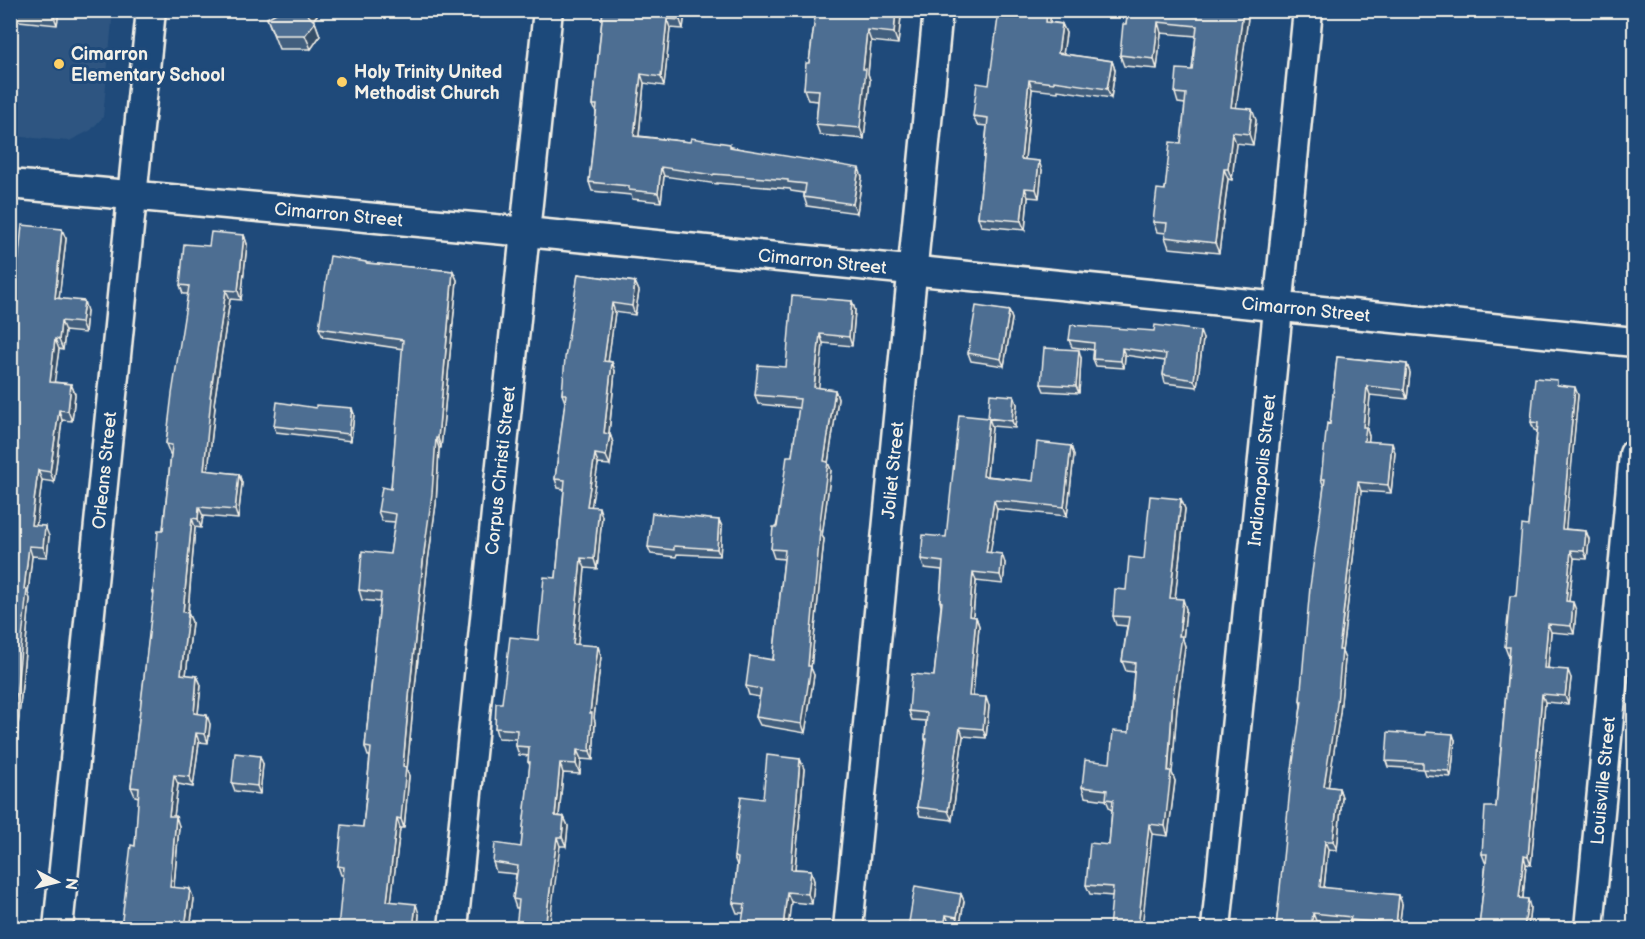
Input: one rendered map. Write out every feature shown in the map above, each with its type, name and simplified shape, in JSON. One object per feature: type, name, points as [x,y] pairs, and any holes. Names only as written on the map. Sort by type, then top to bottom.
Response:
[{"type":"street","name":"Orleans Street","points":[[58,928],[151,10]]},
{"type":"street","name":"Corpus Christi Street","points":[[453,928],[548,10]]},
{"type":"street","name":"Joliet Street","points":[[848,928],[938,10]]},
{"type":"street","name":"Indianapolis Street","points":[[1216,928],[1308,10]]},
{"type":"street","name":"Cimarron Street","points":[[10,184],[526,232],[1635,342]]},
{"type":"street","name":"Louisville Street","points":[[1588,928],[1635,454]]},
{"type":"shaded area","name":"Cimarron Elementary School","points":[[10,11],[113,11],[103,117],[91,130],[69,141],[11,136]]},
{"type":"building","points":[[22,10],[54,10],[53,14]]},
{"type":"building","points":[[277,10],[305,10],[315,22],[305,35],[274,35],[267,18],[278,12]]},
{"type":"building","points":[[603,10],[681,10],[680,20],[667,19],[661,77],[641,74],[634,136],[690,142],[691,138],[730,144],[730,147],[859,168],[853,204],[804,197],[806,184],[788,182],[788,180],[713,175],[661,167],[658,193],[629,190],[629,186],[589,182],[597,105],[593,105]]},
{"type":"building","points":[[816,10],[896,10],[894,33],[867,30],[860,128],[816,124],[819,90],[804,89],[806,63],[809,63]]},
{"type":"building","points":[[999,10],[1047,10],[1046,22],[1062,24],[1058,53],[1112,61],[1107,89],[1054,81],[1054,83],[1029,80],[1021,159],[1039,161],[1036,189],[1025,188],[1021,221],[978,217],[988,118],[973,116],[977,83],[989,85]]},
{"type":"building","points":[[1128,10],[1243,10],[1231,107],[1252,109],[1249,134],[1232,132],[1228,169],[1224,169],[1215,243],[1165,237],[1167,223],[1153,222],[1157,189],[1165,190],[1170,142],[1181,143],[1186,94],[1175,93],[1177,69],[1192,70],[1197,26],[1158,22],[1154,59],[1120,55],[1123,24],[1126,24]]},
{"type":"building","points":[[22,225],[62,229],[55,298],[84,301],[81,323],[61,321],[59,340],[55,339],[50,382],[71,384],[68,411],[59,410],[50,472],[38,470],[31,525],[45,526],[43,547],[29,546],[24,589],[27,589],[10,759],[10,293],[15,293]]},
{"type":"building","points":[[211,232],[244,235],[238,291],[226,290],[210,397],[204,470],[239,474],[235,510],[199,507],[198,519],[192,518],[183,612],[188,613],[181,674],[197,676],[194,713],[207,715],[205,734],[196,733],[190,777],[174,775],[169,816],[176,816],[170,887],[190,889],[185,928],[121,928],[131,845],[135,846],[139,788],[131,787],[154,592],[158,530],[163,530],[172,445],[166,444],[189,286],[180,285],[184,244],[209,246]]},
{"type":"building","points":[[330,256],[366,263],[453,271],[438,438],[436,438],[432,494],[409,697],[401,819],[397,818],[387,901],[416,904],[413,928],[338,928],[344,867],[338,866],[342,825],[363,827],[371,748],[365,747],[381,593],[359,590],[362,551],[390,554],[396,514],[378,511],[382,487],[391,489],[403,340],[319,328]]},
{"type":"building","points":[[578,274],[635,282],[632,306],[612,303],[604,361],[612,362],[604,433],[610,434],[606,456],[595,454],[587,506],[599,507],[594,559],[581,558],[573,644],[598,646],[590,713],[592,713],[590,751],[577,750],[576,764],[560,763],[555,816],[564,817],[562,837],[557,837],[545,928],[516,928],[519,900],[513,899],[518,866],[493,862],[495,843],[521,847],[530,762],[528,762],[529,747],[516,746],[517,730],[495,728],[496,703],[502,703],[510,637],[538,640],[544,577],[556,578],[565,480],[555,479],[566,394],[562,394],[565,358]]},
{"type":"building","points":[[792,296],[852,301],[849,337],[820,334],[814,387],[835,390],[824,461],[828,462],[819,530],[808,666],[811,666],[802,724],[756,717],[761,689],[746,686],[750,656],[773,660],[785,550],[771,549],[773,527],[777,527],[787,456],[792,456],[800,399],[755,395],[758,365],[786,367]]},
{"type":"building","points":[[976,306],[1009,311],[1001,359],[968,353]]},
{"type":"building","points":[[1071,325],[1154,331],[1155,325],[1200,331],[1194,380],[1163,375],[1166,354],[1122,348],[1121,361],[1093,359],[1094,343],[1069,340]]},
{"type":"building","points":[[1044,348],[1079,350],[1076,386],[1041,384]]},
{"type":"building","points":[[1337,357],[1407,364],[1404,390],[1367,386],[1364,441],[1392,443],[1388,485],[1358,482],[1339,650],[1342,650],[1337,704],[1324,786],[1339,788],[1333,841],[1325,841],[1320,887],[1399,895],[1396,924],[1350,920],[1351,917],[1313,913],[1311,928],[1276,928],[1292,769],[1302,701],[1300,701],[1310,587],[1325,479],[1321,479]]},
{"type":"building","points":[[1535,378],[1557,380],[1557,385],[1575,387],[1562,529],[1586,531],[1584,551],[1571,550],[1566,601],[1573,602],[1571,626],[1548,624],[1544,668],[1568,670],[1565,696],[1542,694],[1528,857],[1524,856],[1519,898],[1528,899],[1524,928],[1485,928],[1479,927],[1487,854],[1482,854],[1485,807],[1496,807],[1510,647],[1505,647],[1510,596],[1516,596],[1522,525],[1528,526],[1538,423],[1531,422]]},
{"type":"building","points":[[990,394],[1014,396],[1012,421],[988,418]]},
{"type":"building","points":[[277,402],[316,408],[316,405],[352,408],[349,434],[274,426]]},
{"type":"building","points":[[959,415],[989,418],[983,476],[1033,481],[1037,442],[1071,446],[1064,507],[994,500],[986,552],[1002,554],[1000,575],[973,572],[969,616],[976,617],[969,696],[986,697],[983,729],[960,727],[948,811],[917,807],[927,739],[925,739],[927,713],[909,711],[912,674],[934,676],[942,602],[940,601],[943,562],[921,559],[923,535],[946,537]]},
{"type":"building","points":[[1150,496],[1181,499],[1170,598],[1183,599],[1179,636],[1182,636],[1173,697],[1168,771],[1171,771],[1165,826],[1149,824],[1138,928],[1109,928],[1113,887],[1086,885],[1090,843],[1109,845],[1113,800],[1106,799],[1107,790],[1082,787],[1085,760],[1110,763],[1113,731],[1129,732],[1135,663],[1122,661],[1129,617],[1113,616],[1115,589],[1126,590],[1129,557],[1144,559]]},
{"type":"building","points":[[652,513],[719,520],[717,549],[674,546],[674,550],[648,547]]},
{"type":"building","points":[[1388,732],[1426,735],[1426,732],[1453,734],[1449,771],[1423,769],[1423,763],[1386,761]]},
{"type":"building","points":[[235,753],[260,756],[257,786],[232,783]]},
{"type":"building","points":[[767,755],[800,759],[791,869],[811,870],[808,894],[787,892],[783,928],[741,928],[745,904],[733,903],[738,858],[734,857],[741,796],[763,799]]},
{"type":"building","points":[[1633,814],[1635,814],[1635,838],[1629,837]]},
{"type":"building","points":[[915,886],[961,894],[957,917],[946,915],[944,928],[908,928]]},
{"type":"place","name":"Cimarron Elementary School","points":[[59,64]]},
{"type":"place","name":"Holy Trinity United Methodist Church","points":[[342,82]]}]
